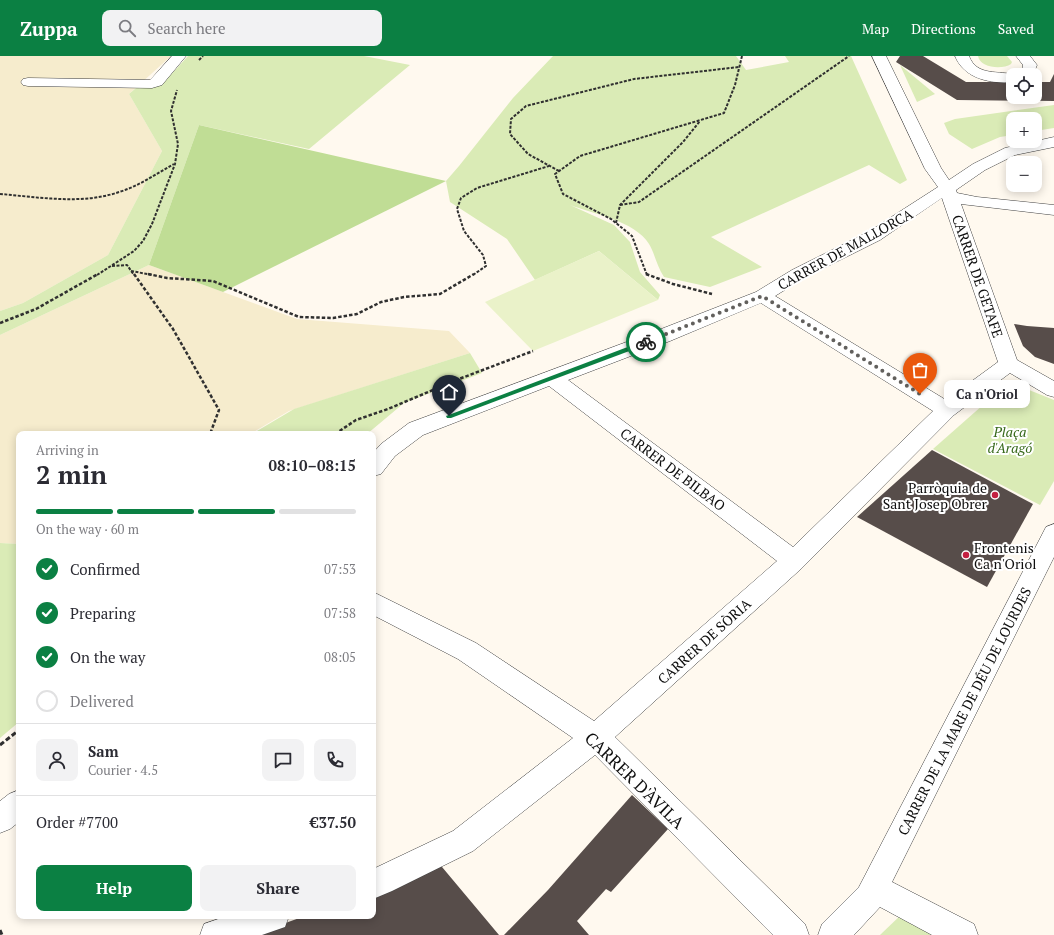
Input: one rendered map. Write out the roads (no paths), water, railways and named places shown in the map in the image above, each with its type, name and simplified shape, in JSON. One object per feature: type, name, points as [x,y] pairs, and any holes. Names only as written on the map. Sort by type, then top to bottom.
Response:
[{"type":"street","points":[[28,82],[147,85],[157,82],[179,56]]},
{"type":"street","name":"CARRER DE GETAFE","points":[[879,56],[933,169],[948,193],[1009,364]]},
{"type":"street","points":[[962,56],[964,62],[978,72],[998,78],[1006,78]]},
{"type":"street","points":[[1023,56],[1030,65],[1029,68]]},
{"type":"street","name":"CARRER DE MALLORCA","points":[[376,464],[388,450],[416,428],[552,378],[762,296],[798,274],[874,236],[948,193],[979,167],[1010,152],[1054,142]]},
{"type":"street","points":[[948,193],[977,202],[1054,210]]},
{"type":"street","points":[[762,296],[947,410]]},
{"type":"street","points":[[1009,364],[1054,390]]},
{"type":"street","name":"CARRER DE SÒRIA","points":[[376,883],[463,841],[596,737],[794,561],[947,410],[1009,364]]},
{"type":"street","name":"CARRER DE BILBAO","points":[[552,378],[794,561]]},
{"type":"street","name":"CARRER DE LA MARE DE DÉU DE LOURDES","points":[[833,935],[869,897],[1054,534]]},
{"type":"street","name":"CARRER D'ÀVILA","points":[[376,605],[467,651],[573,724],[596,737],[794,935]]},
{"type":"street","points":[[0,819],[16,806]]},
{"type":"street","points":[[873,888],[962,935]]},
{"type":"street","points":[[215,935],[265,919]]},
{"type":"place","name":"Ca n'Oriol","points":[[920,394]]},
{"type":"place","name":"Parròquia de Sant Josep Obrer","points":[[995,495]]},
{"type":"place","name":"Frontenis Ca n'Oriol","points":[[966,555]]},
{"type":"park label","name":"Plaça d'Aragó","points":[[1010,440]]}]
